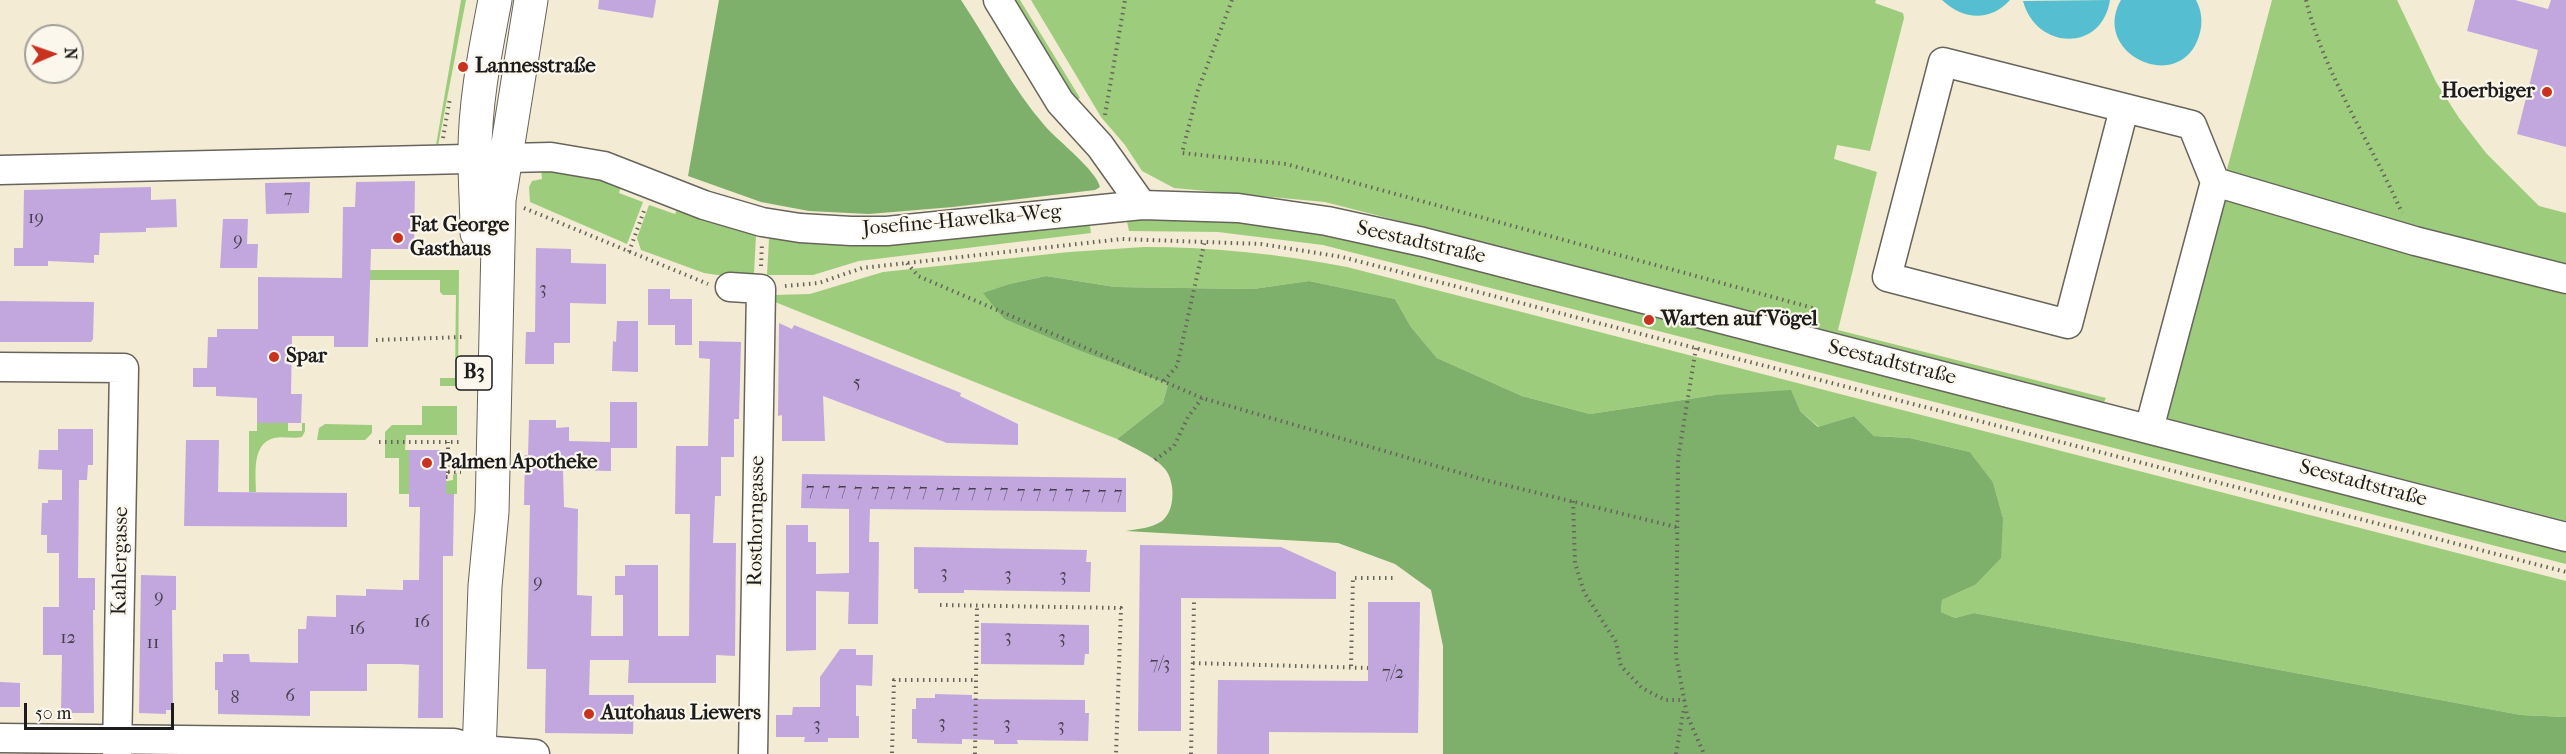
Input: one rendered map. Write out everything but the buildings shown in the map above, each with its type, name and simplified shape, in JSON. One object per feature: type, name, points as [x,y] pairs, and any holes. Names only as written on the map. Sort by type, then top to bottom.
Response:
[{"type":"main road","name":"B3","points":[[490,159],[480,86],[495,0]]},
{"type":"main road","name":"B3","points":[[479,752],[485,586],[476,483],[474,396],[477,186],[490,159],[531,0]]},
{"type":"street","points":[[998,0],[1060,102],[1100,146],[1142,205]]},
{"type":"street","points":[[2124,109],[2068,324],[1887,277],[1943,62],[2124,109],[2192,124],[2215,182],[2149,429]]},
{"type":"street","name":"Josefine-Hawelka-Weg","points":[[490,159],[551,157],[604,166],[704,205],[762,222],[800,228],[887,231],[1142,205]]},
{"type":"street","points":[[0,170],[490,159]]},
{"type":"street","points":[[2215,182],[2415,241],[2566,279]]},
{"type":"street","name":"Seestadtstraße","points":[[1142,205],[1238,208],[1337,223],[1423,242],[2566,537]]},
{"type":"street","points":[[730,287],[761,288]]},
{"type":"street","name":"Rosthorngasse","points":[[753,754],[761,288]]},
{"type":"street","name":"Kahlergasse","points":[[0,367],[124,368],[117,747]]},
{"type":"street","points":[[0,738],[117,747],[454,743],[479,752],[535,754]]},
{"type":"path","points":[[1103,125],[1125,0]]},
{"type":"path","points":[[1232,0],[1198,90],[1182,153],[1286,164],[1813,308],[1818,332]]},
{"type":"path","points":[[2306,0],[2309,14],[2338,84],[2374,152],[2415,241]]},
{"type":"path","points":[[629,252],[647,204]]},
{"type":"path","points":[[524,208],[712,285],[730,287]]},
{"type":"path","points":[[762,222],[761,288],[819,283],[862,268],[1122,239],[1205,240],[1260,244],[1342,257],[2566,572]]},
{"type":"path","points":[[1164,381],[1177,366],[1205,240]]},
{"type":"path","points":[[907,263],[918,276],[1203,399],[1481,479],[1676,526]]},
{"type":"path","points":[[376,340],[463,337]]},
{"type":"path","points":[[1696,348],[1678,459],[1676,656],[1687,715],[1704,754]]},
{"type":"path","points":[[1155,459],[1174,446],[1188,417],[1203,399]]},
{"type":"path","points":[[379,442],[461,442]]},
{"type":"path","points":[[431,442],[431,450]]},
{"type":"path","points":[[448,442],[447,474],[461,472]]},
{"type":"path","points":[[1573,501],[1575,563],[1584,592],[1616,642],[1621,666],[1642,688],[1665,700],[1685,700]]},
{"type":"path","points":[[1351,666],[1353,578],[1396,578]]},
{"type":"path","points":[[1191,754],[1194,601]]},
{"type":"path","points":[[940,605],[1121,608],[1116,754]]},
{"type":"path","points":[[975,754],[977,606]]},
{"type":"path","points":[[1193,663],[1368,668]]},
{"type":"path","points":[[892,753],[894,680],[976,680]]},
{"type":"path","points":[[1676,754],[1685,700]]},
{"type":"green space","points":[[461,0],[466,0],[437,151],[435,151]]},
{"type":"green space","points":[[719,0],[961,0],[1011,81],[1033,111],[1092,172],[1100,187],[1095,190],[953,207],[869,214],[809,211],[761,202],[688,176]]},
{"type":"green space","points":[[1010,0],[1020,0],[1080,98],[1075,101]]},
{"type":"green space","points":[[1031,0],[1876,0],[1875,3],[1903,13],[1904,18],[1870,151],[1837,145],[1834,159],[1877,172],[1838,330],[2106,398],[2104,402],[1325,202],[1174,188],[1142,171],[1125,145],[1101,117]]},
{"type":"green space","points":[[2272,0],[2397,0],[2436,82],[2459,118],[2486,153],[2539,206],[2566,213],[2566,267],[2225,177]]},
{"type":"green space","points":[[541,170],[591,174],[621,186],[619,193],[643,202],[627,244],[530,202],[529,187],[532,181],[542,179]]},
{"type":"green space","points":[[2232,195],[2566,283],[2566,521],[2158,416],[2222,201]]},
{"type":"green space","points":[[649,205],[675,214],[678,207],[756,235],[754,274],[704,273],[641,250],[637,238]]},
{"type":"green space","points":[[1192,216],[1321,230],[2566,549],[2566,564],[1323,245],[1218,232],[1129,231],[1126,217]]},
{"type":"green space","points":[[1089,219],[1091,233],[859,261],[813,275],[767,275],[769,239],[772,234]]},
{"type":"green space","points":[[1144,247],[1247,252],[1347,267],[2566,581],[2566,717],[2521,715],[1974,613],[1955,618],[1941,612],[1942,600],[1975,585],[2003,518],[1993,482],[1970,452],[1910,438],[1874,436],[1854,416],[1819,427],[1800,411],[1715,395],[1590,414],[1522,396],[1437,358],[1411,327],[1395,299],[1309,281],[1253,289],[1115,287],[1046,276],[1009,284],[984,293],[1004,319],[1168,384],[1163,403],[1117,439],[770,300],[775,295],[810,294],[883,272],[1069,252]]},
{"type":"green space","points":[[370,270],[459,270],[458,386],[440,386],[440,378],[455,378],[456,295],[443,295],[440,292],[440,280],[370,280]]},
{"type":"green space","points":[[1046,276],[1115,287],[1253,289],[1309,281],[1395,299],[1411,327],[1437,358],[1522,396],[1590,414],[1715,395],[1791,390],[1800,411],[1818,427],[1854,416],[1874,436],[1910,438],[1970,452],[1993,482],[2003,518],[2001,558],[1975,585],[1942,600],[1941,612],[1955,618],[1974,613],[2521,715],[2566,717],[2566,754],[1443,754],[1443,646],[1431,590],[1395,564],[1338,543],[1126,531],[1145,528],[1162,521],[1167,516],[1172,503],[1171,481],[1165,469],[1149,456],[1117,439],[1163,403],[1168,384],[1004,319],[983,293],[1009,284]]},
{"type":"green space","points":[[422,406],[457,406],[457,435],[406,435],[405,450],[409,450],[409,487],[453,480],[453,475],[457,473],[457,494],[399,494],[399,458],[385,458],[385,432],[392,425],[422,425]]},
{"type":"green space","points":[[257,423],[288,423],[288,431],[302,431],[302,423],[305,423],[305,431],[302,437],[274,438],[261,447],[256,461],[256,492],[249,492],[249,431],[257,431]]},
{"type":"green space","points":[[325,424],[372,425],[372,433],[365,440],[317,440],[319,428]]},
{"type":"water","points":[[1942,0],[2010,0],[1994,12],[1976,16],[1959,12]]},
{"type":"water","points":[[2110,0],[2104,17],[2095,29],[2082,37],[2068,39],[2054,36],[2041,29],[2030,17],[2023,1]]},
{"type":"water","points":[[2121,0],[2196,0],[2201,13],[2201,27],[2199,36],[2189,54],[2174,63],[2158,65],[2141,61],[2127,51],[2117,37],[2115,20]]},
{"type":"place","name":"Lannesstraße","points":[[463,67]]},
{"type":"place","name":"Hoerbiger","points":[[2547,92]]},
{"type":"place","name":"Fat George Gasthaus","points":[[398,238]]},
{"type":"place","name":"Warten auf Vögel","points":[[1649,320]]},
{"type":"place","name":"Spar","points":[[274,357]]},
{"type":"place","name":"Palmen Apotheke","points":[[427,463]]},
{"type":"place","name":"Autohaus Liewers","points":[[589,714]]}]
